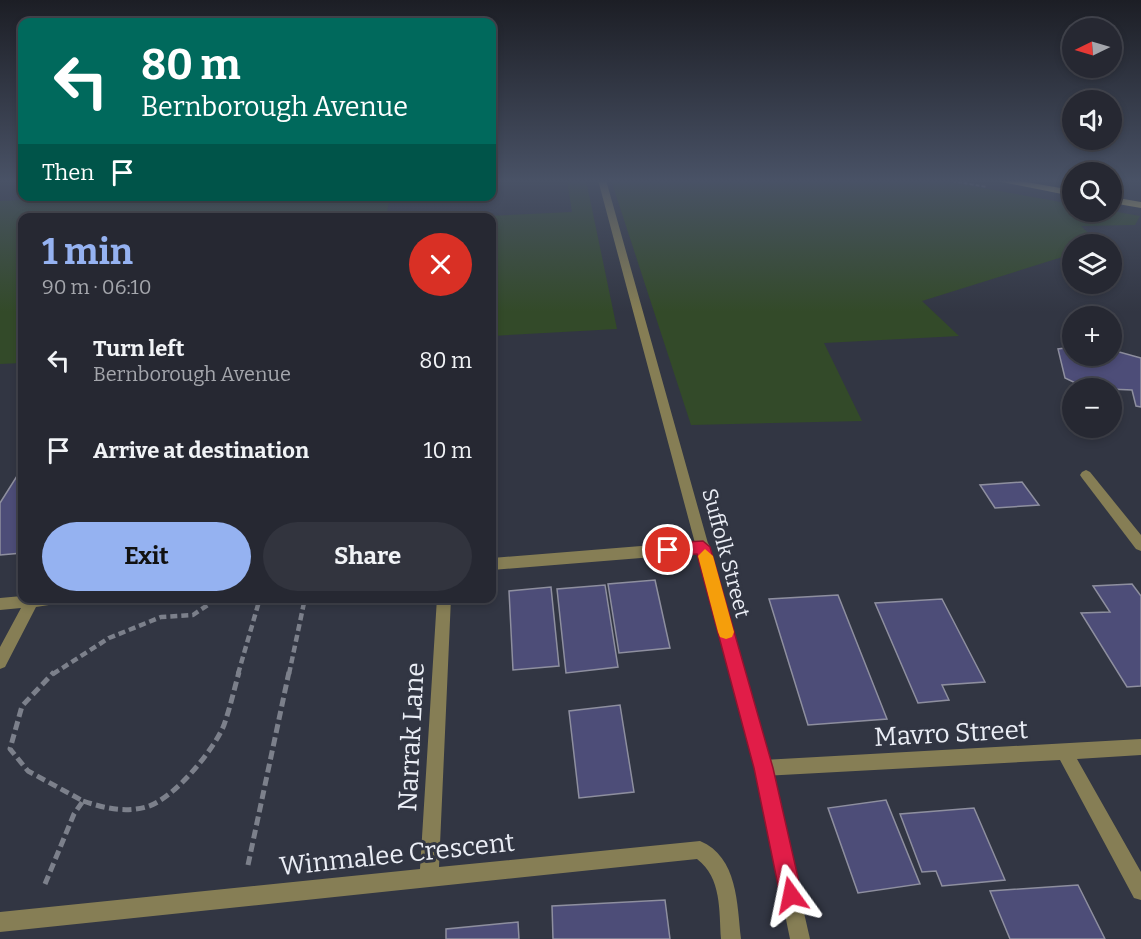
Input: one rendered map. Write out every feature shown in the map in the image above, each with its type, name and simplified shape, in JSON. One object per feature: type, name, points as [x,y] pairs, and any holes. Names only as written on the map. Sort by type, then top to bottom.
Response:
[{"type":"street","name":"Suffolk Street","points":[[614,224],[764,768],[800,939]]},
{"type":"street","points":[[1086,475],[1141,545]]},
{"type":"street","points":[[496,564],[703,547]]},
{"type":"street","points":[[0,604],[18,602]]},
{"type":"street","points":[[0,662],[31,603]]},
{"type":"street","name":"Narrak Lane","points":[[429,877],[444,603]]},
{"type":"street","name":"Mavro Street","points":[[764,768],[1141,747]]},
{"type":"street","points":[[1065,753],[1141,891]]},
{"type":"street","name":"Winmalee Crescent","points":[[0,922],[700,850],[714,858],[721,869],[731,939]]},
{"type":"path","points":[[211,603],[193,615],[161,617],[109,638],[56,670],[22,706],[10,749],[28,771],[84,801],[111,810],[147,807],[167,795],[195,769],[223,727],[259,603]]},
{"type":"path","points":[[248,866],[304,603]]},
{"type":"path","points":[[45,884],[74,814],[84,801]]},
{"type":"green space","points":[[0,224],[18,224],[18,363],[0,364]]},
{"type":"green space","points":[[496,224],[595,224],[617,329],[496,336]]},
{"type":"green space","points":[[625,224],[1136,224],[1081,226],[1089,234],[1062,234],[1062,257],[922,301],[959,336],[824,343],[862,421],[691,425]]},
{"type":"building","points":[[1062,348],[1062,366],[1058,349]]},
{"type":"building","points":[[1122,353],[1141,358],[1141,407],[1136,406],[1132,390],[1122,390],[1122,378],[1065,378],[1062,366],[1122,366]]},
{"type":"building","points":[[18,476],[18,553],[0,555],[0,503]]},
{"type":"building","points":[[1022,482],[1039,505],[995,508],[980,485]]},
{"type":"building","points":[[655,580],[670,648],[619,653],[608,584]]},
{"type":"building","points":[[1132,584],[1141,596],[1141,686],[1127,687],[1081,613],[1110,612],[1093,586]]},
{"type":"building","points":[[605,585],[618,667],[566,673],[557,589]]},
{"type":"building","points":[[551,587],[559,666],[513,670],[509,591]]},
{"type":"building","points":[[838,595],[887,719],[808,725],[769,599]]},
{"type":"building","points":[[942,599],[985,682],[942,685],[949,700],[918,703],[875,603]]},
{"type":"building","points":[[620,705],[634,792],[579,798],[569,711]]},
{"type":"building","points":[[886,800],[920,884],[858,893],[828,808]]},
{"type":"building","points":[[974,808],[1005,880],[942,886],[936,871],[922,872],[900,814]]},
{"type":"building","points":[[1078,885],[1105,939],[1010,939],[990,891]]},
{"type":"building","points":[[665,900],[670,939],[553,939],[552,906]]},
{"type":"building","points":[[518,922],[519,939],[446,939],[446,929]]},
{"type":"slow traffic","points":[[705,556],[726,632]]},
{"type":"route","points":[[668,550],[703,547],[764,768],[791,895]]}]
